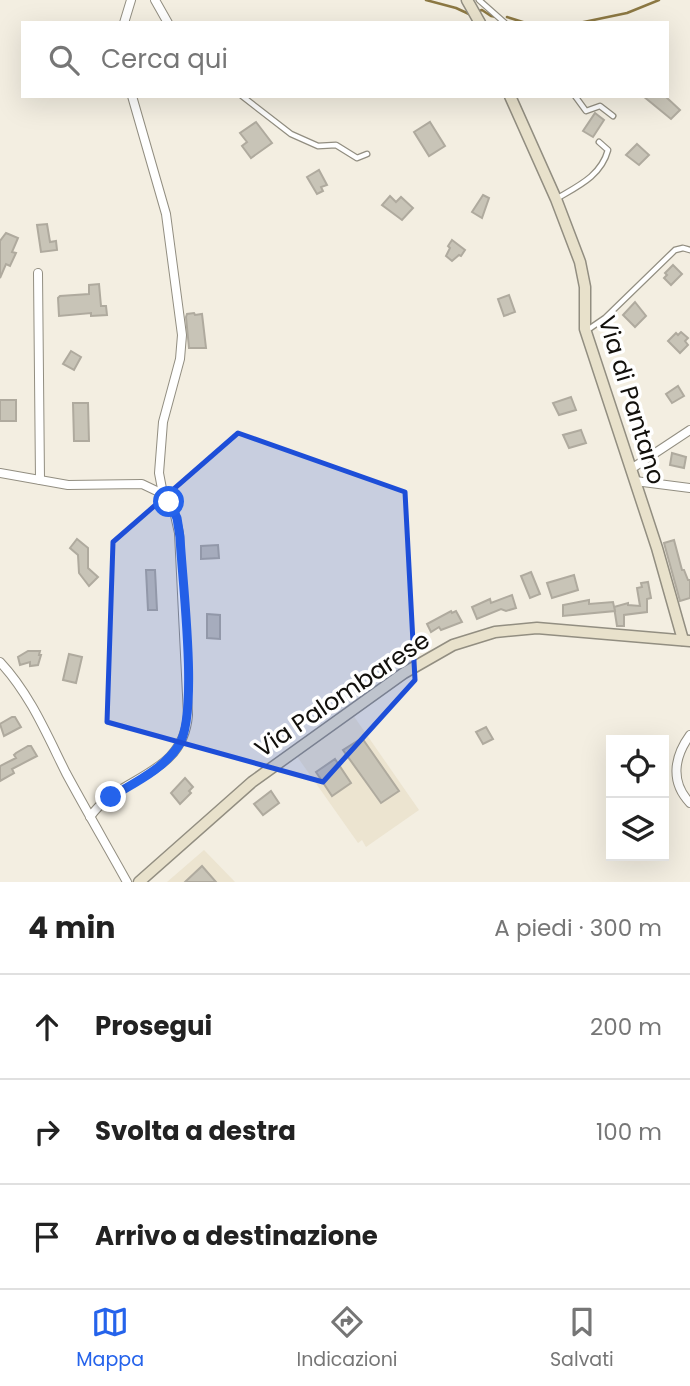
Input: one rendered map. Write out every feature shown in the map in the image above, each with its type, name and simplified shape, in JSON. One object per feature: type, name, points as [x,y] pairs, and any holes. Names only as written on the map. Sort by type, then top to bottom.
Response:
[{"type":"main road","points":[[468,0],[479,21]]},
{"type":"main road","name":"Via di Pantano","points":[[511,98],[556,199],[583,274],[585,332],[687,640]]},
{"type":"main road","name":"Via Palombarese","points":[[139,882],[252,782],[404,673],[453,645],[501,631],[537,628],[687,640]]},
{"type":"street","points":[[125,21],[131,0]]},
{"type":"street","points":[[155,0],[167,21]]},
{"type":"street","points":[[90,817],[103,802],[170,757],[180,743],[187,724],[188,667],[179,533],[174,511],[163,494],[159,476],[161,438],[181,354],[182,335],[166,214],[133,98]]},
{"type":"street","points":[[38,273],[40,480]]},
{"type":"street","points":[[631,469],[690,430]]},
{"type":"street","points":[[0,473],[71,485],[142,484],[163,494]]},
{"type":"street","points":[[635,481],[690,488]]},
{"type":"street","points":[[0,662],[31,704],[127,882]]},
{"type":"street","points":[[690,735],[679,754],[676,772],[682,792],[690,803]]},
{"type":"lane","points":[[479,0],[503,21]]},
{"type":"lane","points":[[245,98],[291,134],[318,146],[336,145],[354,157],[362,158],[367,154]]},
{"type":"lane","points":[[576,98],[586,111],[600,106],[613,116]]},
{"type":"lane","points":[[556,199],[587,180],[601,167],[608,150],[599,142]]},
{"type":"lane","points":[[585,332],[601,322],[675,250],[690,250]]},
{"type":"highlighted area","points":[[238,433],[405,492],[415,680],[323,782],[107,722],[113,542]]},
{"type":"shaded area","points":[[353,715],[419,810],[366,847],[362,840],[358,843],[296,755]]},
{"type":"shaded area","points":[[204,850],[235,882],[167,882]]},
{"type":"building","points":[[645,98],[667,98],[680,110],[671,119]]},
{"type":"building","points":[[595,113],[604,120],[593,137],[583,131]]},
{"type":"building","points":[[256,122],[272,143],[251,158],[242,146],[247,142],[240,133]]},
{"type":"building","points":[[430,122],[445,146],[429,156],[414,132]]},
{"type":"building","points":[[637,144],[649,155],[639,165],[626,155]]},
{"type":"building","points":[[319,170],[327,185],[321,187],[323,191],[317,194],[307,177]]},
{"type":"building","points":[[483,195],[489,198],[482,218],[472,212]]},
{"type":"building","points":[[390,196],[396,202],[401,197],[413,208],[402,220],[382,205]]},
{"type":"building","points":[[47,224],[50,242],[56,241],[57,250],[41,252],[37,225]]},
{"type":"building","points":[[6,233],[18,238],[12,252],[16,253],[10,266],[6,264],[0,278],[0,241]]},
{"type":"building","points":[[452,240],[465,250],[452,261],[446,256]]},
{"type":"building","points":[[673,265],[682,274],[671,285],[664,278]]},
{"type":"building","points":[[99,284],[101,306],[106,306],[107,315],[91,316],[91,313],[59,316],[60,296],[89,294],[89,285]]},
{"type":"building","points":[[509,295],[515,312],[504,316],[498,299]]},
{"type":"building","points":[[635,302],[646,316],[635,327],[623,315]]},
{"type":"building","points":[[187,314],[202,314],[206,348],[189,348],[186,317]]},
{"type":"building","points":[[681,332],[688,338],[685,341],[688,345],[680,353],[668,341]]},
{"type":"building","points":[[71,351],[81,357],[74,370],[63,364]]},
{"type":"building","points":[[678,386],[684,396],[672,403],[666,394]]},
{"type":"building","points":[[571,397],[576,410],[559,415],[553,403]]},
{"type":"building","points":[[0,400],[16,400],[16,421],[0,421]]},
{"type":"building","points":[[73,403],[88,403],[89,441],[74,441]]},
{"type":"building","points":[[581,430],[586,443],[569,448],[563,435]]},
{"type":"building","points":[[672,453],[686,457],[684,468],[670,465]]},
{"type":"building","points":[[77,539],[88,548],[88,568],[98,577],[89,586],[79,573],[78,555],[70,548]]},
{"type":"building","points":[[674,540],[682,570],[690,580],[690,598],[680,601],[664,543]]},
{"type":"building","points":[[218,545],[219,558],[201,559],[201,546]]},
{"type":"building","points":[[146,570],[155,570],[157,610],[148,610]]},
{"type":"building","points":[[531,572],[540,594],[530,598],[521,576]]},
{"type":"building","points":[[574,575],[578,590],[552,598],[547,583]]},
{"type":"building","points":[[648,582],[651,598],[647,599],[647,612],[624,615],[624,626],[617,626],[614,607],[628,603],[640,606],[637,588],[642,587],[641,583]]},
{"type":"building","points":[[512,595],[516,608],[506,611],[501,609],[477,619],[472,607],[490,599],[491,603]]},
{"type":"building","points":[[589,600],[589,604],[613,602],[615,611],[563,616],[563,605]]},
{"type":"building","points":[[456,611],[462,622],[441,630],[439,627],[431,632],[427,624]]},
{"type":"building","points":[[207,614],[220,615],[220,639],[207,638]]},
{"type":"building","points":[[28,651],[40,651],[38,665],[30,666],[30,662],[20,665],[18,657]]},
{"type":"building","points":[[69,654],[82,657],[76,683],[63,680]]},
{"type":"building","points":[[15,717],[21,727],[4,736],[0,724]]},
{"type":"building","points":[[486,727],[493,739],[483,744],[476,732]]},
{"type":"building","points":[[362,738],[399,791],[381,803],[343,750]]},
{"type":"building","points":[[31,746],[37,756],[12,769],[14,773],[0,781],[0,766],[16,758],[16,753]]},
{"type":"building","points":[[335,759],[351,783],[332,796],[316,772]]},
{"type":"building","points":[[185,778],[193,787],[180,804],[171,793]]},
{"type":"building","points":[[271,791],[279,803],[263,815],[254,804]]},
{"type":"building","points":[[202,866],[216,882],[185,882]]},
{"type":"waterway","points":[[426,0],[469,14]]},
{"type":"waterway","points":[[589,21],[627,13],[659,0]]},
{"type":"waterway","points":[[479,11],[497,17]]},
{"type":"waterway","points":[[507,17],[520,21]]},
{"type":"route","points":[[111,797],[170,757],[180,743],[187,724],[188,667],[180,537],[177,518],[169,502]]}]
